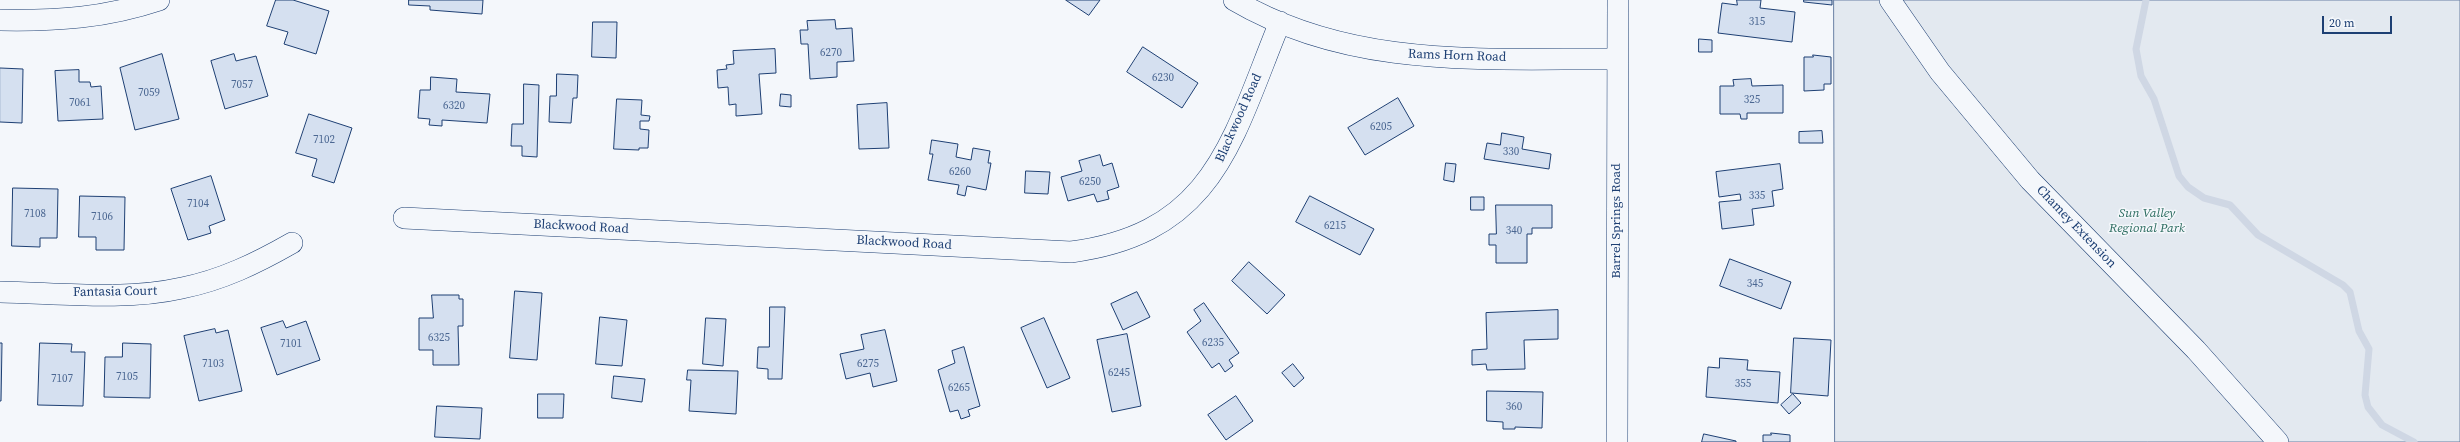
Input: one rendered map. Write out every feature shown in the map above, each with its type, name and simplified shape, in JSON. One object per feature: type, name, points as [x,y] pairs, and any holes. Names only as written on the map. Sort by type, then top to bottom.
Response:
[{"type":"street","points":[[0,20],[44,21],[88,18],[131,10],[160,0]]},
{"type":"street","name":"Rams Horn Road","points":[[1234,0],[1280,22],[1329,40],[1378,51],[1431,58],[1618,59]]},
{"type":"street","name":"Barrel Springs Road","points":[[1618,0],[1618,442]]},
{"type":"street","name":"Chamey Extension","points":[[1890,0],[1940,72],[2030,180],[2196,350],[2278,442]]},
{"type":"street","name":"Blackwood Road","points":[[404,218],[1071,252],[1101,248],[1134,238],[1164,222],[1190,200],[1212,176],[1228,148],[1280,22]]},
{"type":"street","name":"Fantasia Court","points":[[0,292],[138,294],[182,288],[224,276],[262,261],[292,243]]},
{"type":"green space","name":"Sun Valley Regional Park","points":[[1834,0],[2460,0],[2460,442],[1835,442]]},
{"type":"building","points":[[276,0],[293,0],[329,11],[316,54],[284,44],[288,32],[267,26]]},
{"type":"building","points":[[409,0],[483,0],[482,14],[430,10],[430,6],[409,5]]},
{"type":"building","points":[[1066,0],[1100,0],[1089,15]]},
{"type":"building","points":[[1737,0],[1761,0],[1760,8],[1795,12],[1792,42],[1718,33],[1722,3],[1737,5]]},
{"type":"building","points":[[1804,0],[1832,0],[1832,5],[1804,2]]},
{"type":"building","points":[[835,20],[836,29],[852,28],[854,61],[837,62],[837,77],[810,79],[808,44],[801,44],[800,30],[808,30],[807,21]]},
{"type":"building","points":[[593,22],[617,22],[616,58],[592,57]]},
{"type":"building","points":[[1699,39],[1712,40],[1712,52],[1699,52]]},
{"type":"building","points":[[1143,47],[1198,83],[1182,108],[1127,72]]},
{"type":"building","points":[[775,49],[776,73],[759,74],[762,114],[736,116],[736,104],[729,105],[728,87],[718,88],[717,70],[727,69],[726,65],[734,64],[733,51]]},
{"type":"building","points":[[162,54],[179,119],[135,130],[120,68]]},
{"type":"building","points":[[234,54],[236,61],[256,56],[268,96],[225,109],[211,61]]},
{"type":"building","points":[[1813,55],[1831,57],[1831,84],[1824,84],[1824,90],[1804,91],[1804,57],[1813,57]]},
{"type":"building","points":[[0,68],[23,69],[22,123],[0,122]]},
{"type":"building","points":[[79,70],[79,82],[90,82],[91,87],[101,86],[103,119],[58,121],[55,71]]},
{"type":"building","points":[[557,74],[578,75],[577,98],[573,98],[571,123],[549,122],[550,96],[556,96]]},
{"type":"building","points":[[431,77],[457,79],[456,92],[490,94],[487,123],[442,120],[442,126],[429,125],[430,119],[418,118],[420,90],[430,90]]},
{"type":"building","points":[[1751,79],[1752,86],[1783,85],[1783,113],[1747,113],[1747,119],[1741,119],[1740,114],[1720,114],[1720,86],[1734,86],[1733,80]]},
{"type":"building","points":[[524,84],[539,85],[537,157],[522,156],[522,146],[511,146],[512,124],[523,124]]},
{"type":"building","points":[[781,94],[791,95],[791,107],[780,106]]},
{"type":"building","points":[[1398,98],[1414,126],[1365,155],[1348,128]]},
{"type":"building","points":[[617,99],[642,100],[641,115],[650,116],[649,121],[640,121],[640,129],[649,130],[648,148],[639,148],[639,150],[614,149]]},
{"type":"building","points":[[887,103],[889,148],[859,149],[857,105]]},
{"type":"building","points":[[309,114],[352,128],[334,183],[312,176],[317,159],[296,153]]},
{"type":"building","points":[[1822,131],[1823,143],[1799,143],[1799,132]]},
{"type":"building","points":[[1502,133],[1524,137],[1522,149],[1551,154],[1549,169],[1484,159],[1487,143],[1500,145]]},
{"type":"building","points":[[932,140],[958,144],[956,157],[971,160],[973,148],[990,151],[988,163],[991,163],[986,190],[967,186],[965,196],[957,194],[959,185],[928,180],[933,154],[930,154]]},
{"type":"building","points":[[1100,155],[1103,166],[1112,163],[1119,187],[1107,191],[1109,199],[1097,202],[1094,194],[1068,201],[1061,177],[1082,171],[1079,161]]},
{"type":"building","points":[[1446,163],[1456,164],[1454,182],[1444,180]]},
{"type":"building","points":[[1780,164],[1783,189],[1772,191],[1774,206],[1752,209],[1754,225],[1722,229],[1719,202],[1741,200],[1740,194],[1719,197],[1716,172]]},
{"type":"building","points":[[1026,171],[1050,172],[1048,194],[1025,193]]},
{"type":"building","points":[[211,176],[225,220],[209,226],[211,233],[188,240],[171,189]]},
{"type":"building","points":[[13,188],[58,189],[57,238],[40,238],[40,247],[12,246]]},
{"type":"building","points":[[80,196],[125,197],[124,250],[96,250],[96,237],[79,237]]},
{"type":"building","points":[[1310,196],[1374,229],[1360,255],[1296,222]]},
{"type":"building","points":[[1471,197],[1484,197],[1484,210],[1471,210]]},
{"type":"building","points":[[1496,205],[1552,205],[1552,228],[1532,228],[1532,234],[1527,234],[1527,263],[1496,263],[1496,245],[1489,245],[1489,234],[1496,234]]},
{"type":"building","points":[[1730,259],[1791,282],[1781,309],[1720,286]]},
{"type":"building","points":[[1249,262],[1285,295],[1267,314],[1232,281]]},
{"type":"building","points":[[515,291],[542,293],[537,360],[510,358]]},
{"type":"building","points":[[1137,292],[1150,317],[1123,330],[1111,304]]},
{"type":"building","points":[[432,295],[459,295],[459,299],[463,299],[463,326],[458,326],[459,365],[433,365],[433,350],[419,350],[419,318],[433,318]]},
{"type":"building","points":[[1204,303],[1239,353],[1229,360],[1233,366],[1225,372],[1219,363],[1212,368],[1187,332],[1201,321],[1194,310]]},
{"type":"building","points":[[770,307],[785,307],[782,379],[768,379],[768,369],[757,368],[758,347],[769,347]]},
{"type":"building","points":[[1558,310],[1558,339],[1524,340],[1525,369],[1487,370],[1486,364],[1472,365],[1472,350],[1487,349],[1486,313]]},
{"type":"building","points":[[600,317],[627,320],[622,366],[596,364]]},
{"type":"building","points":[[706,318],[726,319],[723,366],[703,364]]},
{"type":"building","points":[[1044,318],[1070,378],[1047,388],[1021,328]]},
{"type":"building","points":[[283,321],[286,328],[306,321],[320,360],[277,375],[261,328]]},
{"type":"building","points":[[215,329],[216,333],[228,330],[242,391],[199,401],[184,336]]},
{"type":"building","points":[[885,330],[897,381],[873,387],[870,373],[846,379],[840,354],[864,349],[861,335]]},
{"type":"building","points":[[1127,334],[1141,406],[1112,412],[1097,340]]},
{"type":"building","points":[[1794,338],[1831,340],[1828,396],[1791,393]]},
{"type":"building","points":[[0,343],[2,343],[1,401],[0,401]]},
{"type":"building","points":[[40,343],[72,344],[71,352],[85,352],[83,406],[38,405]]},
{"type":"building","points":[[123,343],[151,344],[150,398],[104,397],[105,357],[122,357]]},
{"type":"building","points":[[964,347],[980,406],[968,410],[970,416],[961,419],[958,410],[950,412],[938,370],[955,363],[952,351]]},
{"type":"building","points":[[1720,358],[1748,360],[1747,370],[1780,372],[1778,403],[1706,397],[1708,367],[1719,368]]},
{"type":"building","points":[[1293,364],[1304,378],[1294,387],[1282,373]]},
{"type":"building","points":[[688,370],[738,371],[736,414],[689,411],[691,380],[687,380]]},
{"type":"building","points":[[614,376],[645,379],[642,402],[612,398]]},
{"type":"building","points":[[1487,391],[1543,392],[1542,428],[1515,427],[1515,429],[1503,429],[1503,422],[1487,421]]},
{"type":"building","points":[[538,394],[564,394],[563,418],[538,418]]},
{"type":"building","points":[[1793,394],[1801,403],[1789,414],[1781,405]]},
{"type":"building","points":[[1236,396],[1253,421],[1226,440],[1208,415]]},
{"type":"building","points":[[437,406],[482,408],[480,439],[435,437]]},
{"type":"building","points":[[1771,433],[1790,435],[1790,442],[1763,442],[1763,435],[1771,435]]},
{"type":"building","points":[[1704,434],[1736,441],[1736,442],[1702,442]]},
{"type":"waterway","points":[[2146,0],[2136,49],[2141,76],[2154,99],[2179,176],[2188,187],[2204,198],[2230,205],[2258,235],[2343,285],[2350,292],[2359,331],[2369,349],[2365,395],[2368,407],[2382,425],[2414,442]]}]
